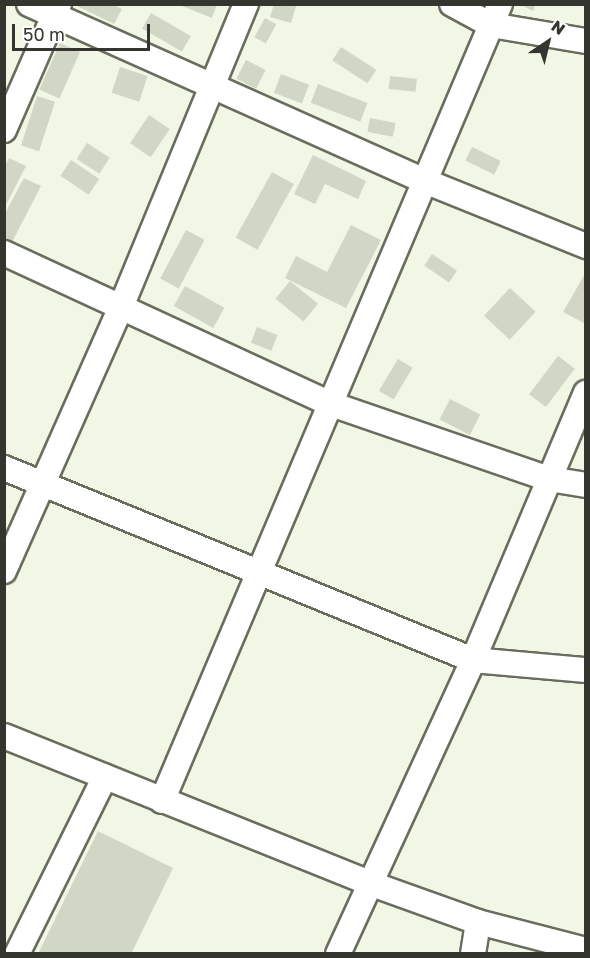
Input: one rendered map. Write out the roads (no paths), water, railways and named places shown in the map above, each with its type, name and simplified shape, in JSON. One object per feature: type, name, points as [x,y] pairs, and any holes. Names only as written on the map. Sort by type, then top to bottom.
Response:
[{"type":"street","points":[[29,4],[57,10],[425,181],[585,246]]},
{"type":"street","points":[[4,571],[121,307],[246,4]]},
{"type":"street","points":[[452,4],[585,41]]},
{"type":"street","points":[[4,130],[57,10]]},
{"type":"street","points":[[162,801],[496,15]]},
{"type":"street","points":[[4,253],[331,404],[549,479],[585,485]]},
{"type":"street","points":[[338,954],[473,660],[585,393]]},
{"type":"street","points":[[4,468],[258,575],[473,660],[585,670]]},
{"type":"street","points":[[4,736],[369,884],[478,922],[585,950]]},
{"type":"street","points":[[17,954],[105,777]]},
{"type":"street","points":[[472,954],[478,922]]}]
